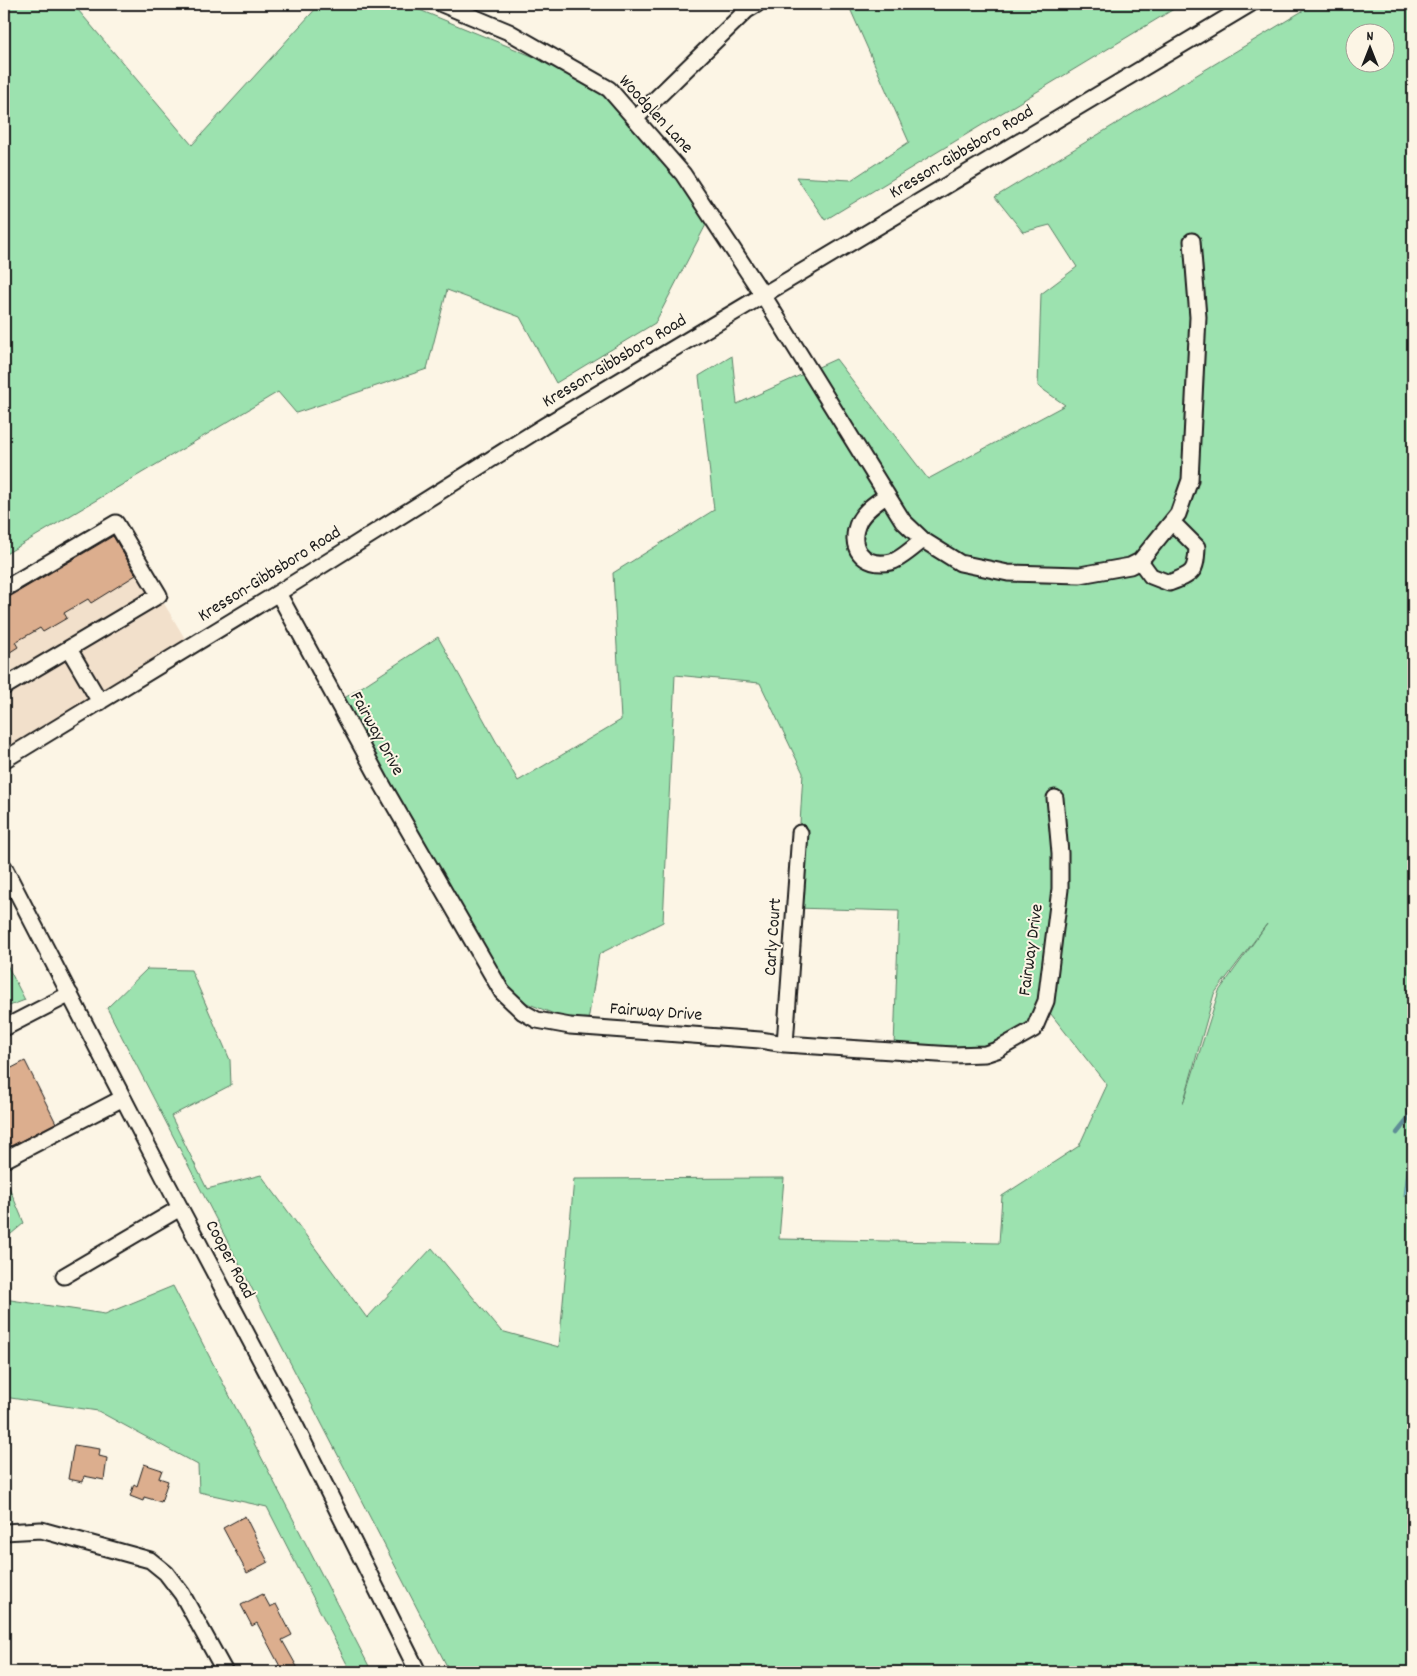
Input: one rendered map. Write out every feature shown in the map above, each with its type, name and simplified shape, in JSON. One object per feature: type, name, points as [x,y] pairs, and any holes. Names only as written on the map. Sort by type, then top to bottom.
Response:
[{"type":"street","name":"Woodglen Lane","points":[[442,4],[509,32],[609,89],[683,174],[763,295],[903,520],[923,540],[960,562],[1008,573],[1080,575],[1130,566],[1140,561]]},
{"type":"street","points":[[635,119],[747,10],[757,4]]},
{"type":"street","name":"Kresson-Gibbsboro Road","points":[[4,760],[278,593],[544,426],[1250,4]]},
{"type":"street","points":[[1172,522],[1197,547],[1196,564],[1188,576],[1169,583],[1151,576],[1140,561],[1178,514],[1190,480],[1198,317],[1192,241]]},
{"type":"street","points":[[887,495],[871,507],[860,519],[854,533],[854,546],[863,557],[875,562],[893,562],[923,540]]},
{"type":"street","points":[[4,589],[116,523],[159,595],[4,687]]},
{"type":"street","name":"Fairway Drive","points":[[278,593],[382,784],[502,992],[523,1012],[537,1020],[570,1026],[751,1039],[785,1044],[953,1055],[985,1054],[997,1050],[1034,1028],[1046,1001],[1060,889],[1060,853],[1055,798]]},
{"type":"street","points":[[69,649],[100,702]]},
{"type":"street","name":"Carly Court","points":[[785,1044],[800,833]]},
{"type":"street","name":"Cooper Road","points":[[4,867],[180,1208],[297,1429],[418,1672]]},
{"type":"street","points":[[4,1028],[70,994]]},
{"type":"street","points":[[4,1160],[123,1098]]},
{"type":"street","points":[[64,1276],[180,1208]]},
{"type":"street","points":[[4,1532],[41,1530],[150,1560],[166,1573],[182,1594],[224,1672]]},
{"type":"shaded area","points":[[116,523],[190,647],[4,760],[4,589]]},
{"type":"green space","points":[[4,4],[73,4],[192,145],[320,4],[405,4],[588,79],[711,215],[655,323],[556,383],[520,317],[447,290],[427,369],[296,413],[278,392],[4,555]]},
{"type":"green space","points":[[848,4],[1182,4],[825,220],[796,177],[851,180],[909,142]]},
{"type":"green space","points":[[1314,4],[1413,4],[1413,1672],[450,1672],[107,1008],[147,969],[191,970],[230,1060],[231,1085],[171,1116],[207,1189],[261,1175],[367,1318],[432,1248],[501,1331],[559,1347],[574,1179],[784,1178],[779,1239],[999,1243],[1002,1196],[1079,1146],[1107,1085],[1047,1009],[999,1046],[894,1046],[899,911],[795,908],[803,773],[760,683],[675,675],[663,922],[599,954],[587,1027],[499,992],[337,703],[438,637],[518,781],[621,720],[613,573],[714,510],[699,376],[732,356],[737,404],[836,359],[928,479],[1065,405],[1038,386],[1041,294],[1077,267],[1050,225],[1023,232],[995,197]],"holes":[[[1267,924],[1219,991],[1183,1104],[1214,994]]]},
{"type":"green space","points":[[4,959],[25,1000],[4,1008]]},
{"type":"green space","points":[[6,1180],[24,1223],[4,1240],[4,1181]]},
{"type":"green space","points":[[173,1286],[372,1672],[351,1672],[267,1507],[199,1492],[198,1465],[98,1411],[4,1397],[4,1299],[105,1314]]},
{"type":"water","points":[[1412,1127],[1413,1187],[1404,1196]]},
{"type":"building","points":[[113,536],[136,575],[91,603],[88,599],[64,613],[67,618],[43,632],[40,628],[15,642],[18,647],[4,656],[4,600]]},
{"type":"building","points":[[25,1061],[56,1123],[11,1146],[4,1131],[4,1072]]},
{"type":"building","points":[[74,1445],[100,1449],[99,1456],[107,1458],[104,1480],[84,1476],[83,1482],[68,1479]]},
{"type":"building","points":[[144,1464],[162,1470],[159,1478],[168,1481],[161,1502],[144,1497],[143,1501],[130,1496],[134,1484],[137,1486]]},
{"type":"building","points":[[245,1516],[268,1562],[247,1573],[223,1528]]},
{"type":"building","points":[[263,1594],[270,1607],[276,1604],[292,1635],[282,1640],[300,1672],[283,1672],[257,1623],[252,1626],[241,1605]]},
{"type":"waterway","points":[[1397,1133],[1409,1118],[1410,1099],[1413,1096]]}]
